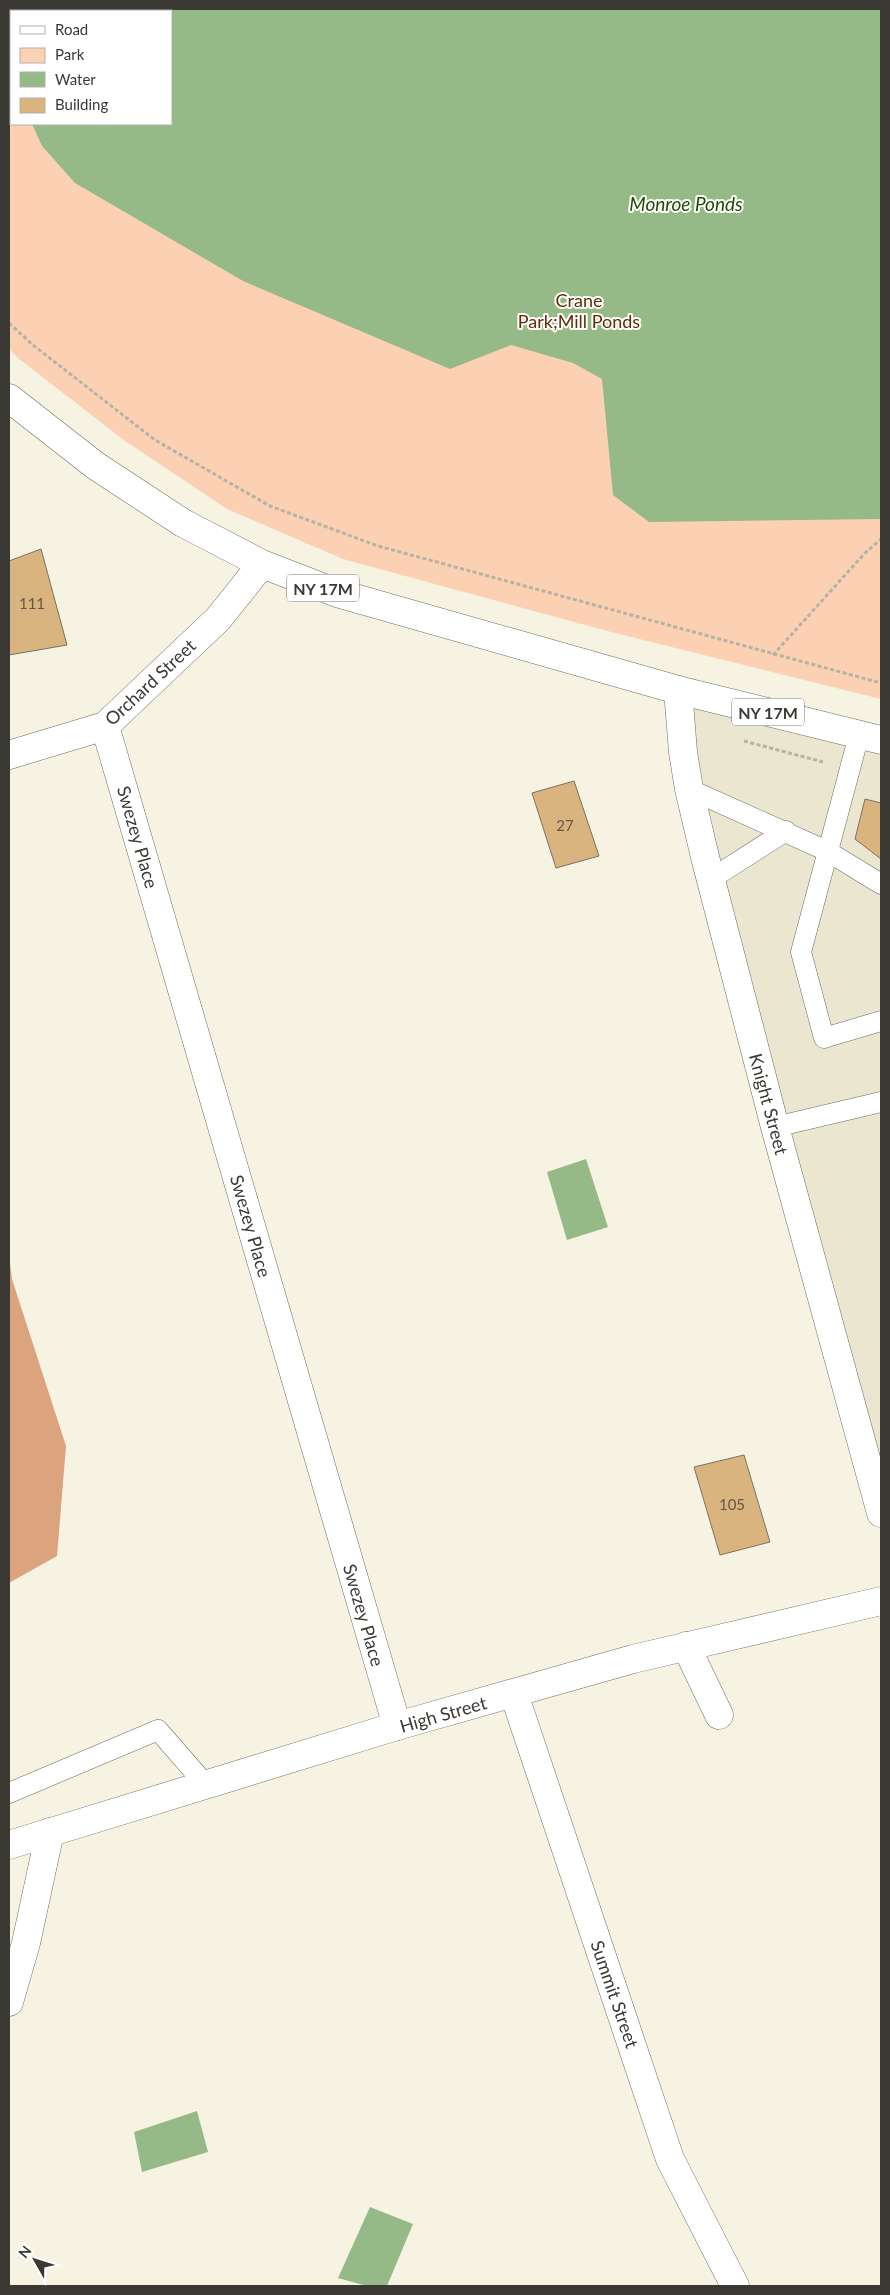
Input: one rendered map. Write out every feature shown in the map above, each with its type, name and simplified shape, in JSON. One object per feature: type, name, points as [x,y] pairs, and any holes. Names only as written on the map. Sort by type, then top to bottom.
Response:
[{"type":"street","name":"NY 17M","points":[[9,398],[96,466],[183,523],[262,564],[337,593],[678,690],[870,737]]},
{"type":"street","name":"Orchard Street","points":[[9,755],[106,726],[218,619],[262,564]]},
{"type":"street","name":"Knight Street","points":[[678,690],[683,752],[689,789],[711,879],[774,1128],[881,1513]]},
{"type":"street","name":"Swezey Place","points":[[106,726],[397,1726]]},
{"type":"street","name":"High Street","points":[[9,1845],[397,1726],[633,1659],[881,1601]]},
{"type":"street","points":[[686,1646],[719,1715]]},
{"type":"street","name":"Summit Street","points":[[514,1694],[670,2159],[734,2286]]},
{"type":"street","points":[[9,2002],[26,1942],[50,1832]]},
{"type":"lane","points":[[870,737],[850,770],[801,952],[824,1038],[881,1021]]},
{"type":"lane","points":[[689,789],[827,851],[881,884]]},
{"type":"lane","points":[[711,879],[786,832]]},
{"type":"lane","points":[[774,1128],[881,1102]]},
{"type":"lane","points":[[9,1793],[158,1730],[206,1784]]},
{"type":"path","points":[[9,322],[33,345],[155,440],[270,506],[378,546],[881,683]]},
{"type":"path","points":[[773,655],[864,553],[881,539]]},
{"type":"path","points":[[738,740],[850,770]]},
{"type":"shaded area","points":[[678,690],[881,740],[881,1513]]},
{"type":"shaded area","points":[[9,1255],[12,1279],[66,1446],[57,1556],[9,1583]]},
{"type":"green space","name":"Monroe Ponds","points":[[9,9],[881,9],[881,699],[611,632],[343,559],[227,509],[125,441],[9,349]]},
{"type":"water","name":"Monroe Ponds","points":[[9,9],[881,9],[881,519],[649,522],[613,495],[602,379],[573,363],[511,345],[450,369],[243,281],[75,183],[42,146],[32,125],[172,125],[172,10],[10,10],[10,74]]},
{"type":"water","points":[[586,1159],[608,1227],[567,1240],[547,1172]]},
{"type":"water","points":[[197,2111],[208,2152],[142,2172],[134,2132]]},
{"type":"water","points":[[370,2207],[413,2224],[387,2286],[367,2286],[338,2278]]},
{"type":"building","points":[[41,549],[67,645],[9,655],[9,561]]},
{"type":"building","points":[[574,781],[599,856],[556,868],[532,793]]},
{"type":"building","points":[[865,799],[881,803],[881,859],[855,839]]},
{"type":"building","points":[[744,1455],[770,1542],[720,1555],[694,1467]]},
{"type":"park label","name":"Crane Park;Mill Ponds","points":[[579,310]]}]
